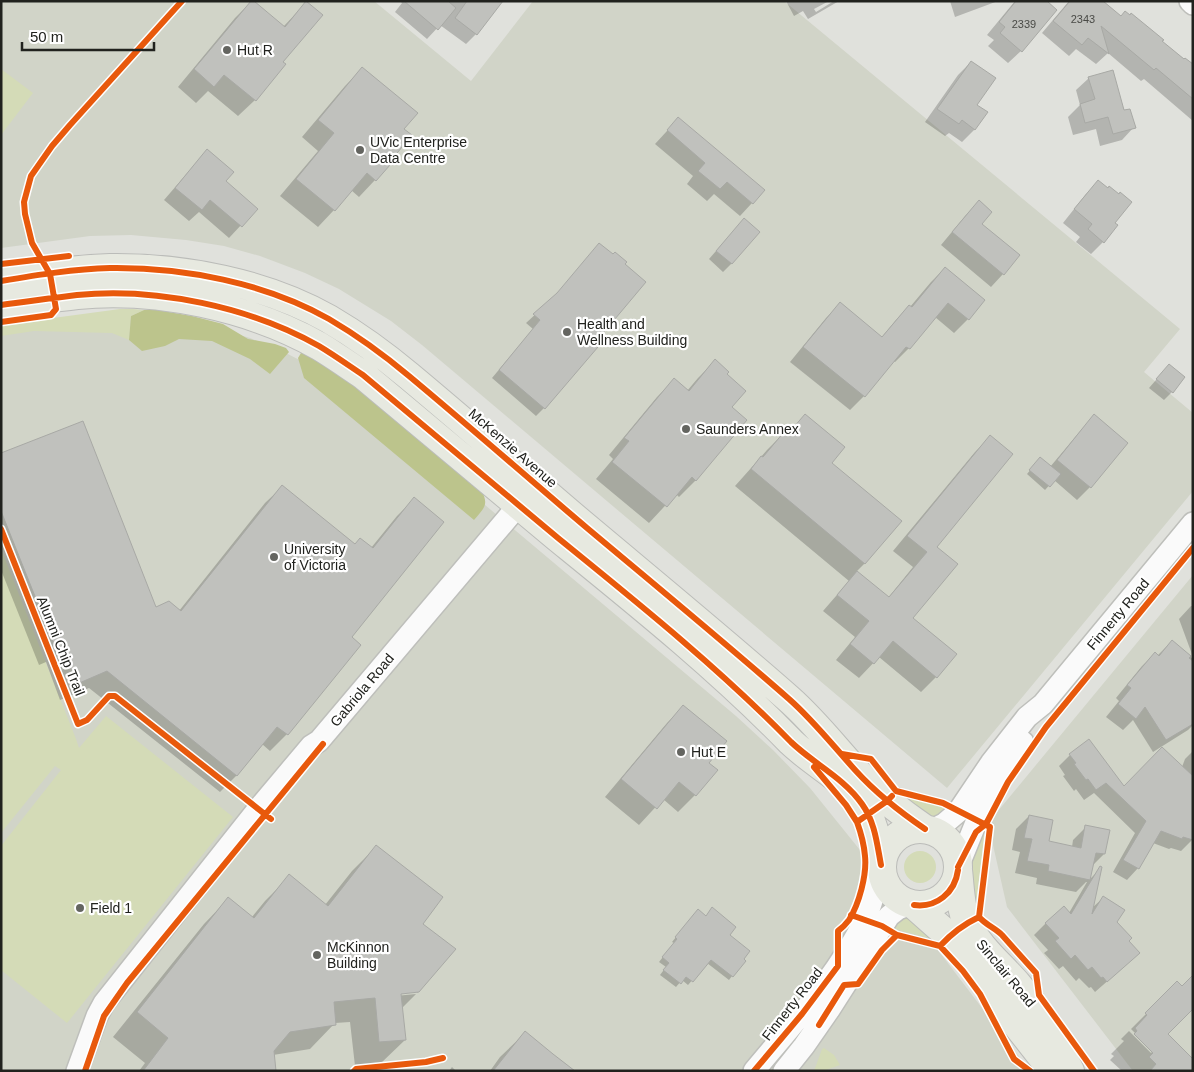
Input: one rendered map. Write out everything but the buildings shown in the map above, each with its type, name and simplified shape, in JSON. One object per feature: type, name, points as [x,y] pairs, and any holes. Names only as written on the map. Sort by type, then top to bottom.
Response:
[{"type":"main road","name":"McKenzie Avenue","points":[[1,281],[109,268],[136,268],[201,275],[273,295],[306,308],[346,329],[379,352],[435,398],[791,701],[875,790],[906,816],[926,829]]},
{"type":"main road","points":[[1,305],[78,295],[126,294],[172,298],[234,311],[275,325],[318,346],[363,375],[629,596],[747,699],[798,748],[850,789],[869,815],[874,830],[882,878],[889,891],[897,898],[912,905],[929,904],[943,897],[954,885],[958,869],[955,852],[950,843],[938,833],[926,829],[914,829],[895,837],[885,849],[881,866]]},
{"type":"main road","name":"Sinclair Road","points":[[958,869],[962,906],[967,922],[982,945],[1018,984],[1029,999],[1045,1023],[1070,1071]]},
{"type":"main road","name":"Sinclair Road","points":[[912,905],[959,945],[1009,1015],[1053,1071]]},
{"type":"street","name":"Gabriola Road","points":[[77,1071],[97,1016],[104,1003],[264,802],[311,746],[320,741],[536,484]]},
{"type":"street","name":"Finnerty Road","points":[[926,829],[936,828],[944,824],[958,812],[991,763],[1027,717],[1043,704],[1193,523]]},
{"type":"street","name":"Finnerty Road","points":[[958,869],[977,820],[1003,773],[1036,724],[1043,704]]},
{"type":"street","name":"Finnerty Road","points":[[754,1071],[815,996],[852,944],[875,894],[881,866]]},
{"type":"street","points":[[784,1071],[829,1010],[889,916],[898,909],[912,905]]},
{"type":"shaded area","points":[[1,1],[374,1],[471,81],[533,1],[784,1],[1180,329],[1144,372],[1193,413],[1193,491],[947,788],[422,345],[391,321],[339,289],[305,273],[260,256],[224,246],[186,240],[131,235],[90,236],[1,248]]},
{"type":"shaded area","name":"University of Victoria","points":[[132,316],[211,327],[250,338],[311,366],[359,399],[736,716],[773,750],[810,788],[893,891],[1030,1071],[1,1071],[1,329],[106,317]]},
{"type":"shaded area","points":[[1193,575],[1193,1071],[1133,1071],[1007,907],[988,823]]},
{"type":"green space","points":[[1,69],[33,93],[1,135]]},
{"type":"green space","points":[[120,309],[144,310],[131,316],[129,340],[112,333],[34,331],[1,336],[1,325]]},
{"type":"green space","points":[[144,310],[157,310],[192,316],[223,324],[248,339],[275,344],[286,348],[289,352],[270,374],[250,359],[212,341],[179,339],[165,346],[142,351],[129,340],[131,316]]},
{"type":"green space","points":[[304,348],[338,369],[481,489],[485,499],[485,506],[474,520],[304,378],[298,358]]},
{"type":"green space","name":"Field 1","points":[[1,549],[79,748],[106,716],[233,817],[67,1023],[1,970],[1,846],[61,770],[55,766],[1,833]]},
{"type":"green space","points":[[897,796],[946,806],[944,815],[931,818]]},
{"type":"green space","points":[[985,828],[975,915],[969,865]]},
{"type":"green space","points":[[920,851],[926,852],[931,856],[935,861],[935,873],[931,878],[926,882],[920,883],[914,882],[909,878],[905,873],[904,867],[905,861],[909,856],[914,852]]},
{"type":"green space","points":[[905,917],[911,917],[939,941],[892,928],[893,922]]},
{"type":"green space","points":[[824,1048],[834,1055],[840,1065],[823,1071],[814,1071],[822,1049]]},
{"type":"cycle path","points":[[1,322],[51,315],[56,309],[50,274],[32,243],[25,214],[24,202],[31,176],[52,146],[70,125],[182,1]]},
{"type":"cycle path","points":[[1,264],[69,256]]},
{"type":"cycle path","points":[[1,281],[110,268],[166,270],[195,274],[251,287],[304,306],[329,319],[400,368],[739,656],[798,707],[872,787],[897,809],[925,829]]},
{"type":"cycle path","points":[[1,305],[107,293],[170,297],[202,303],[263,320],[319,346],[363,375],[648,612],[707,662],[800,750],[847,786],[862,804],[870,818],[881,865]]},
{"type":"cycle path","name":"Alumni Chip Trail","points":[[1,529],[78,724],[87,720],[109,696],[115,696],[271,819]]},
{"type":"cycle path","points":[[958,867],[976,832],[986,824],[1008,782],[1046,727],[1193,548]]},
{"type":"cycle path","points":[[85,1071],[104,1016],[127,983],[323,744]]},
{"type":"cycle path","points":[[842,754],[871,759],[896,791],[943,803],[990,827],[979,917],[958,929],[940,946],[897,935],[882,926],[851,915]]},
{"type":"cycle path","points":[[814,767],[846,805],[857,822]]},
{"type":"cycle path","points":[[754,1071],[802,1014],[838,966],[838,931],[853,913],[862,889],[865,872],[864,847],[857,822],[892,796]]},
{"type":"cycle path","points":[[914,905],[930,904],[943,897],[953,886],[958,870]]},
{"type":"cycle path","points":[[979,917],[1002,935],[1036,973],[1039,995],[1094,1071]]},
{"type":"cycle path","points":[[819,1025],[844,985],[858,984],[882,950],[897,935]]},
{"type":"cycle path","points":[[940,946],[963,971],[980,994],[1014,1059],[1030,1071]]},
{"type":"cycle path","points":[[354,1071],[356,1069],[426,1062],[443,1058]]},
{"type":"place","name":"Hut R","points":[[227,50]]},
{"type":"place","name":"UVic Enterprise Data Centre","points":[[360,150]]},
{"type":"place","name":"Health and Wellness Building","points":[[567,332]]},
{"type":"place","name":"Saunders Annex","points":[[686,429]]},
{"type":"place","name":"University of Victoria","points":[[274,557]]},
{"type":"place","name":"Hut E","points":[[681,752]]},
{"type":"place","name":"Field 1","points":[[80,908]]},
{"type":"place","name":"McKinnon Building","points":[[317,955]]}]
